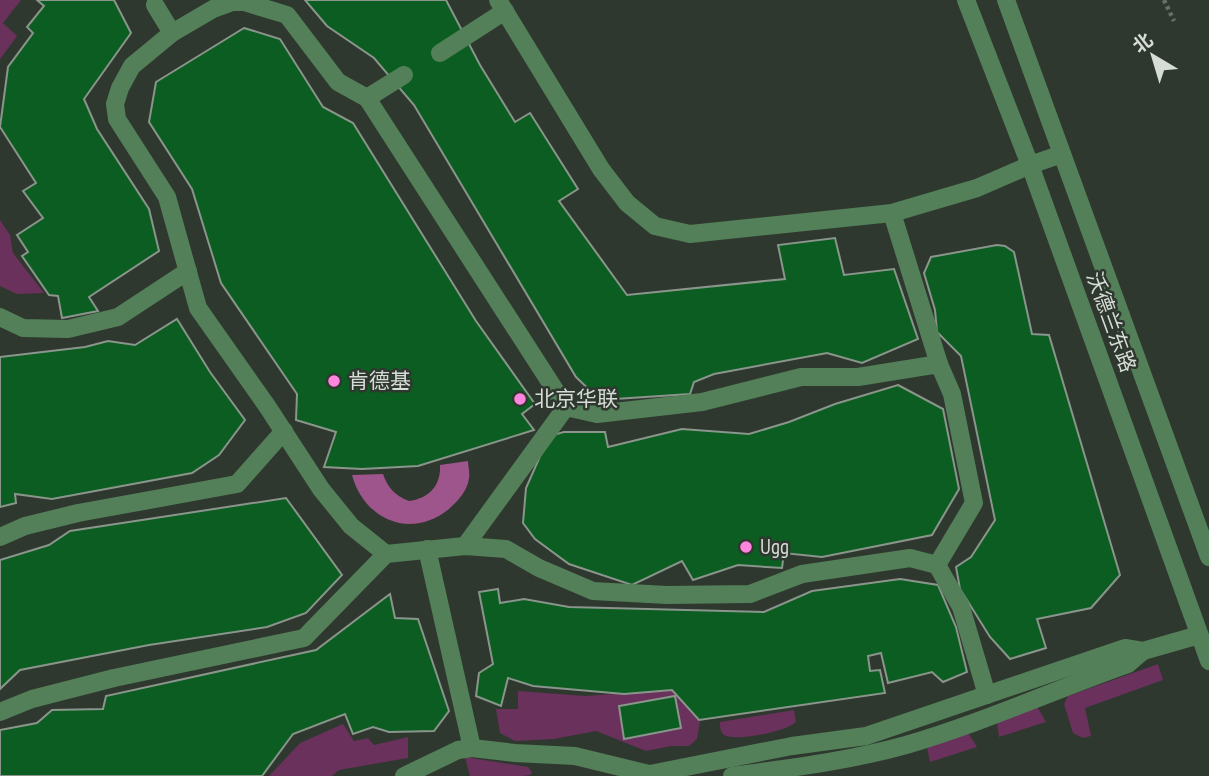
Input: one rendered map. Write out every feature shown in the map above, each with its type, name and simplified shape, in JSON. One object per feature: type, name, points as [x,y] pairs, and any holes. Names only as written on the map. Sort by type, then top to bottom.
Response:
[{"type":"street","name":"沃德兰东路","points":[[966,0],[1030,165],[1209,661]]},
{"type":"street","name":"沃德兰东路","points":[[1006,0],[1209,557]]},
{"type":"street","points":[[386,554],[351,526],[321,489],[198,308],[167,197],[117,119],[115,104],[132,66],[172,33],[213,9],[232,2],[244,2],[287,15],[338,82],[367,99],[566,407],[597,414],[702,402],[801,377],[858,377],[939,365]]},
{"type":"street","points":[[155,5],[172,33]]},
{"type":"street","points":[[440,53],[502,5],[601,169],[627,203],[655,226],[690,234],[892,213],[978,188],[1062,154]]},
{"type":"street","points":[[367,99],[404,75]]},
{"type":"street","points":[[892,213],[939,365],[952,394],[974,503],[937,565]]},
{"type":"street","points":[[0,317],[23,328],[68,329],[118,317],[188,271]]},
{"type":"street","points":[[465,546],[566,407]]},
{"type":"street","points":[[0,537],[26,526],[78,513],[237,484],[284,431]]},
{"type":"street","points":[[0,712],[32,699],[114,678],[304,638],[386,554],[465,546],[506,550],[593,592],[667,596],[750,594],[802,574],[910,558],[937,565],[961,607],[987,695]]},
{"type":"street","points":[[427,549],[471,748]]},
{"type":"street","points":[[404,776],[458,750],[471,748],[575,756],[645,775],[792,746],[866,736],[987,695],[1036,688],[1128,664],[1143,651],[1199,635]]},
{"type":"street","points":[[732,776],[842,760],[906,745],[985,718],[1036,688]]},
{"type":"path","points":[[1164,0],[1174,21]]},
{"type":"shaded area","points":[[0,0],[21,0],[3,23],[17,36],[0,59]]},
{"type":"shaded area","points":[[0,220],[10,235],[13,253],[44,293],[17,294],[0,286]]},
{"type":"shaded area","points":[[468,461],[468,482],[459,499],[434,518],[419,523],[405,524],[378,514],[358,491],[352,475],[383,474],[392,490],[409,501],[432,490],[438,479],[440,465]]},
{"type":"shaded area","points":[[1158,664],[1163,680],[1085,708],[1091,736],[1083,738],[1073,733],[1064,704],[1068,696]]},
{"type":"shaded area","points":[[672,690],[700,722],[697,739],[689,746],[646,751],[596,731],[554,739],[515,741],[500,733],[496,709],[518,709],[518,691],[585,696]]},
{"type":"shaded area","points":[[1030,706],[1038,708],[1046,722],[999,737],[997,723]]},
{"type":"shaded area","points":[[794,710],[796,722],[771,732],[736,737],[727,736],[721,730],[720,722]]},
{"type":"shaded area","points":[[343,724],[354,741],[368,738],[374,745],[408,737],[408,758],[339,770],[332,776],[269,776],[300,743]]},
{"type":"shaded area","points":[[968,733],[977,747],[930,762],[927,747]]},
{"type":"shaded area","points":[[465,757],[528,767],[532,772],[523,776],[470,776]]},
{"type":"building","points":[[37,0],[114,0],[131,33],[84,99],[97,129],[149,209],[159,251],[89,297],[98,311],[62,318],[58,296],[49,295],[22,256],[28,252],[17,235],[43,218],[23,191],[36,183],[0,127],[8,67],[33,33],[27,27],[44,6]]},
{"type":"building","points":[[305,0],[446,0],[480,65],[515,122],[530,113],[578,189],[559,201],[627,295],[785,279],[778,245],[835,238],[844,275],[894,269],[918,339],[862,363],[827,353],[714,374],[694,382],[690,394],[600,400],[576,377],[414,105],[374,58],[327,26]]},
{"type":"building","points":[[244,28],[280,39],[323,107],[353,123],[476,321],[535,404],[522,414],[534,430],[418,466],[362,469],[324,467],[336,432],[296,420],[297,394],[221,283],[192,189],[149,122],[156,82]]},
{"type":"building","points":[[997,245],[1005,246],[1014,252],[1032,334],[1049,335],[1120,575],[1091,608],[1037,619],[1046,648],[1010,659],[990,637],[960,589],[956,567],[971,557],[995,520],[961,356],[937,332],[935,310],[924,273],[931,257]]},
{"type":"building","points":[[177,319],[210,372],[245,420],[219,455],[192,473],[52,499],[15,494],[16,503],[0,507],[0,357],[85,347],[108,341],[135,345]]},
{"type":"building","points":[[898,385],[943,409],[959,489],[932,535],[822,557],[784,553],[782,568],[738,565],[693,580],[682,561],[632,585],[569,564],[535,539],[523,523],[526,488],[549,436],[564,432],[605,432],[608,447],[682,429],[749,434]]},
{"type":"building","points":[[286,498],[342,575],[306,613],[267,627],[149,645],[20,670],[0,689],[0,560],[49,545],[70,531]]},
{"type":"building","points":[[900,579],[938,585],[956,627],[967,672],[943,682],[932,672],[888,683],[881,653],[868,656],[870,671],[880,670],[885,693],[699,720],[672,690],[624,694],[533,686],[508,678],[501,706],[476,696],[479,673],[493,664],[479,592],[498,589],[500,603],[524,599],[569,607],[764,612],[812,591]]},
{"type":"building","points":[[390,594],[395,618],[418,619],[449,711],[434,731],[389,732],[373,727],[353,734],[345,714],[293,734],[262,776],[0,776],[0,730],[37,723],[52,710],[103,709],[106,696],[316,650]]},
{"type":"building","points":[[675,696],[681,728],[624,739],[619,706]]},
{"type":"place","name":"肯德基","points":[[334,381]]},
{"type":"place","name":"北京华联","points":[[520,399]]},
{"type":"place","name":"Ugg","points":[[746,547]]}]
